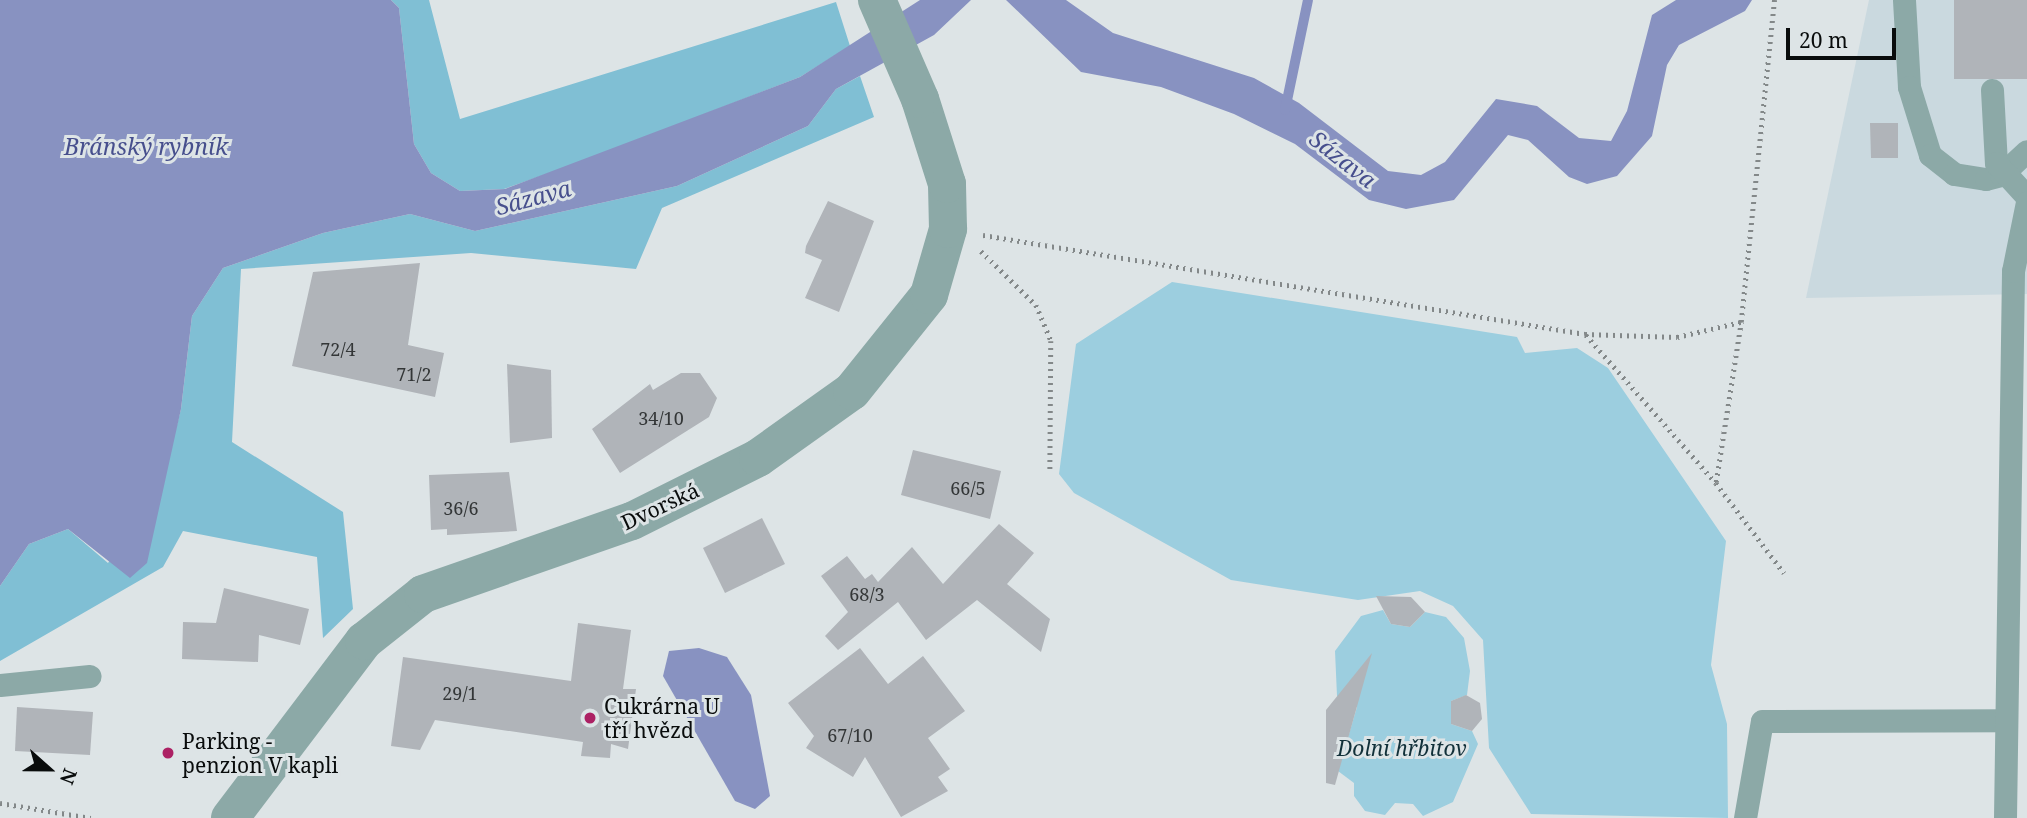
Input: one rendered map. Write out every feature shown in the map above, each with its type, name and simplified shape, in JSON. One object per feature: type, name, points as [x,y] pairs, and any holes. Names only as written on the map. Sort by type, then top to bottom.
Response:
[{"type":"street","name":"Dvorská","points":[[230,818],[364,641],[423,594],[632,521],[758,458],[852,391],[929,295],[948,229],[947,184],[920,99],[877,0]]},
{"type":"lane","points":[[1904,0],[1909,87],[1922,142],[1954,174],[2001,175],[2027,151]]},
{"type":"lane","points":[[1992,90],[2001,175],[2027,200],[2014,248],[2018,627],[2007,720],[2005,818]]},
{"type":"lane","points":[[0,684],[90,676]]},
{"type":"lane","points":[[1745,818],[1762,721],[2007,720]]},
{"type":"path","points":[[1716,483],[1741,322],[1774,0]]},
{"type":"path","points":[[948,229],[1585,334],[1677,337],[1741,322]]},
{"type":"path","points":[[948,229],[991,259],[1036,306],[1051,341],[1050,469]]},
{"type":"path","points":[[1585,334],[1716,483],[1784,573]]},
{"type":"path","points":[[0,803],[91,818]]},
{"type":"shaded area","points":[[391,0],[429,0],[460,119],[836,2],[850,46],[800,77],[586,160],[504,189],[460,191],[431,173],[414,144],[399,8]]},
{"type":"shaded area","points":[[1869,0],[2027,0],[2027,294],[1806,298]]},
{"type":"shaded area","points":[[860,76],[874,117],[662,208],[636,269],[471,253],[241,269],[232,442],[343,512],[353,609],[323,638],[317,557],[183,531],[163,567],[0,661],[0,586],[29,544],[68,529],[108,563],[162,484],[181,409],[192,316],[223,268],[323,233],[410,214],[475,231],[677,186],[808,126],[836,89]]},
{"type":"green space","points":[[1172,282],[1517,337],[1525,353],[1577,348],[1608,368],[1726,541],[1711,665],[1727,724],[1728,818],[1531,814],[1489,748],[1483,640],[1453,606],[1420,591],[1358,600],[1231,580],[1074,493],[1059,474],[1076,344]]},
{"type":"green space","name":"Dolní hřbitov","points":[[1383,610],[1391,624],[1410,627],[1425,612],[1446,617],[1464,638],[1470,671],[1467,695],[1451,701],[1451,724],[1472,731],[1478,744],[1453,802],[1423,816],[1413,804],[1395,803],[1385,815],[1365,811],[1354,796],[1354,783],[1338,771],[1357,707],[1337,696],[1335,651],[1361,616]]},
{"type":"water","name":"Bránský rybník","points":[[0,0],[391,0],[399,8],[414,144],[431,173],[460,191],[505,189],[800,77],[920,0],[971,0],[934,35],[836,89],[808,126],[677,186],[475,231],[410,214],[323,233],[223,268],[192,316],[181,409],[147,563],[130,578],[68,529],[29,544],[0,586]]},
{"type":"water","name":"Sázava","points":[[1006,0],[1066,0],[1113,33],[1254,78],[1299,103],[1388,171],[1421,175],[1445,162],[1496,99],[1537,106],[1579,138],[1611,141],[1627,111],[1652,15],[1676,0],[1752,0],[1745,11],[1679,45],[1667,65],[1652,136],[1617,176],[1587,184],[1569,177],[1528,140],[1508,135],[1454,200],[1406,209],[1369,200],[1295,144],[1234,114],[1161,87],[1081,72]]},
{"type":"water","points":[[699,648],[727,657],[751,695],[770,796],[755,809],[735,801],[663,676],[669,651]]},
{"type":"building","points":[[1954,0],[2027,0],[2027,79],[1954,79]]},
{"type":"building","points":[[1870,123],[1898,123],[1898,158],[1871,158]]},
{"type":"building","points":[[828,201],[874,221],[839,312],[805,298],[822,260],[805,253],[806,246]]},
{"type":"building","points":[[420,263],[408,345],[444,353],[435,397],[292,366],[313,272]]},
{"type":"building","points":[[507,364],[551,370],[552,438],[510,443]]},
{"type":"building","points":[[681,373],[700,373],[717,398],[709,417],[620,473],[592,429],[650,384],[653,390]]},
{"type":"building","points":[[913,450],[1001,471],[990,519],[901,495]]},
{"type":"building","points":[[509,472],[517,531],[447,535],[447,529],[431,530],[429,475]]},
{"type":"building","points":[[762,518],[785,564],[725,593],[703,548]]},
{"type":"building","points":[[999,524],[1034,553],[1007,584],[1050,619],[1041,652],[977,600],[926,640],[898,602],[838,650],[825,636],[848,612],[821,576],[847,556],[865,579],[872,574],[878,582],[912,547],[943,584]]},
{"type":"building","points":[[224,588],[309,609],[300,645],[259,635],[258,662],[182,659],[183,622],[216,623]]},
{"type":"building","points":[[1376,596],[1411,597],[1425,612],[1410,627],[1391,624]]},
{"type":"building","points":[[578,623],[631,630],[623,689],[636,689],[628,749],[611,744],[610,758],[581,756],[583,742],[435,720],[420,750],[391,746],[403,657],[571,681]]},
{"type":"building","points":[[860,648],[888,684],[923,656],[965,711],[928,738],[950,769],[938,777],[948,791],[901,817],[865,757],[853,777],[806,748],[814,736],[788,703]]},
{"type":"building","points":[[1372,653],[1335,785],[1326,783],[1326,710]]},
{"type":"building","points":[[1466,695],[1480,703],[1482,719],[1472,731],[1451,724],[1451,701]]},
{"type":"building","points":[[17,707],[93,712],[90,755],[15,751]]},
{"type":"waterway","points":[[1285,110],[1308,0]]},
{"type":"place","name":"Cukrárna U tří hvězd","points":[[590,718]]},
{"type":"place","name":"Parking - penzion V kapli","points":[[168,753]]}]
